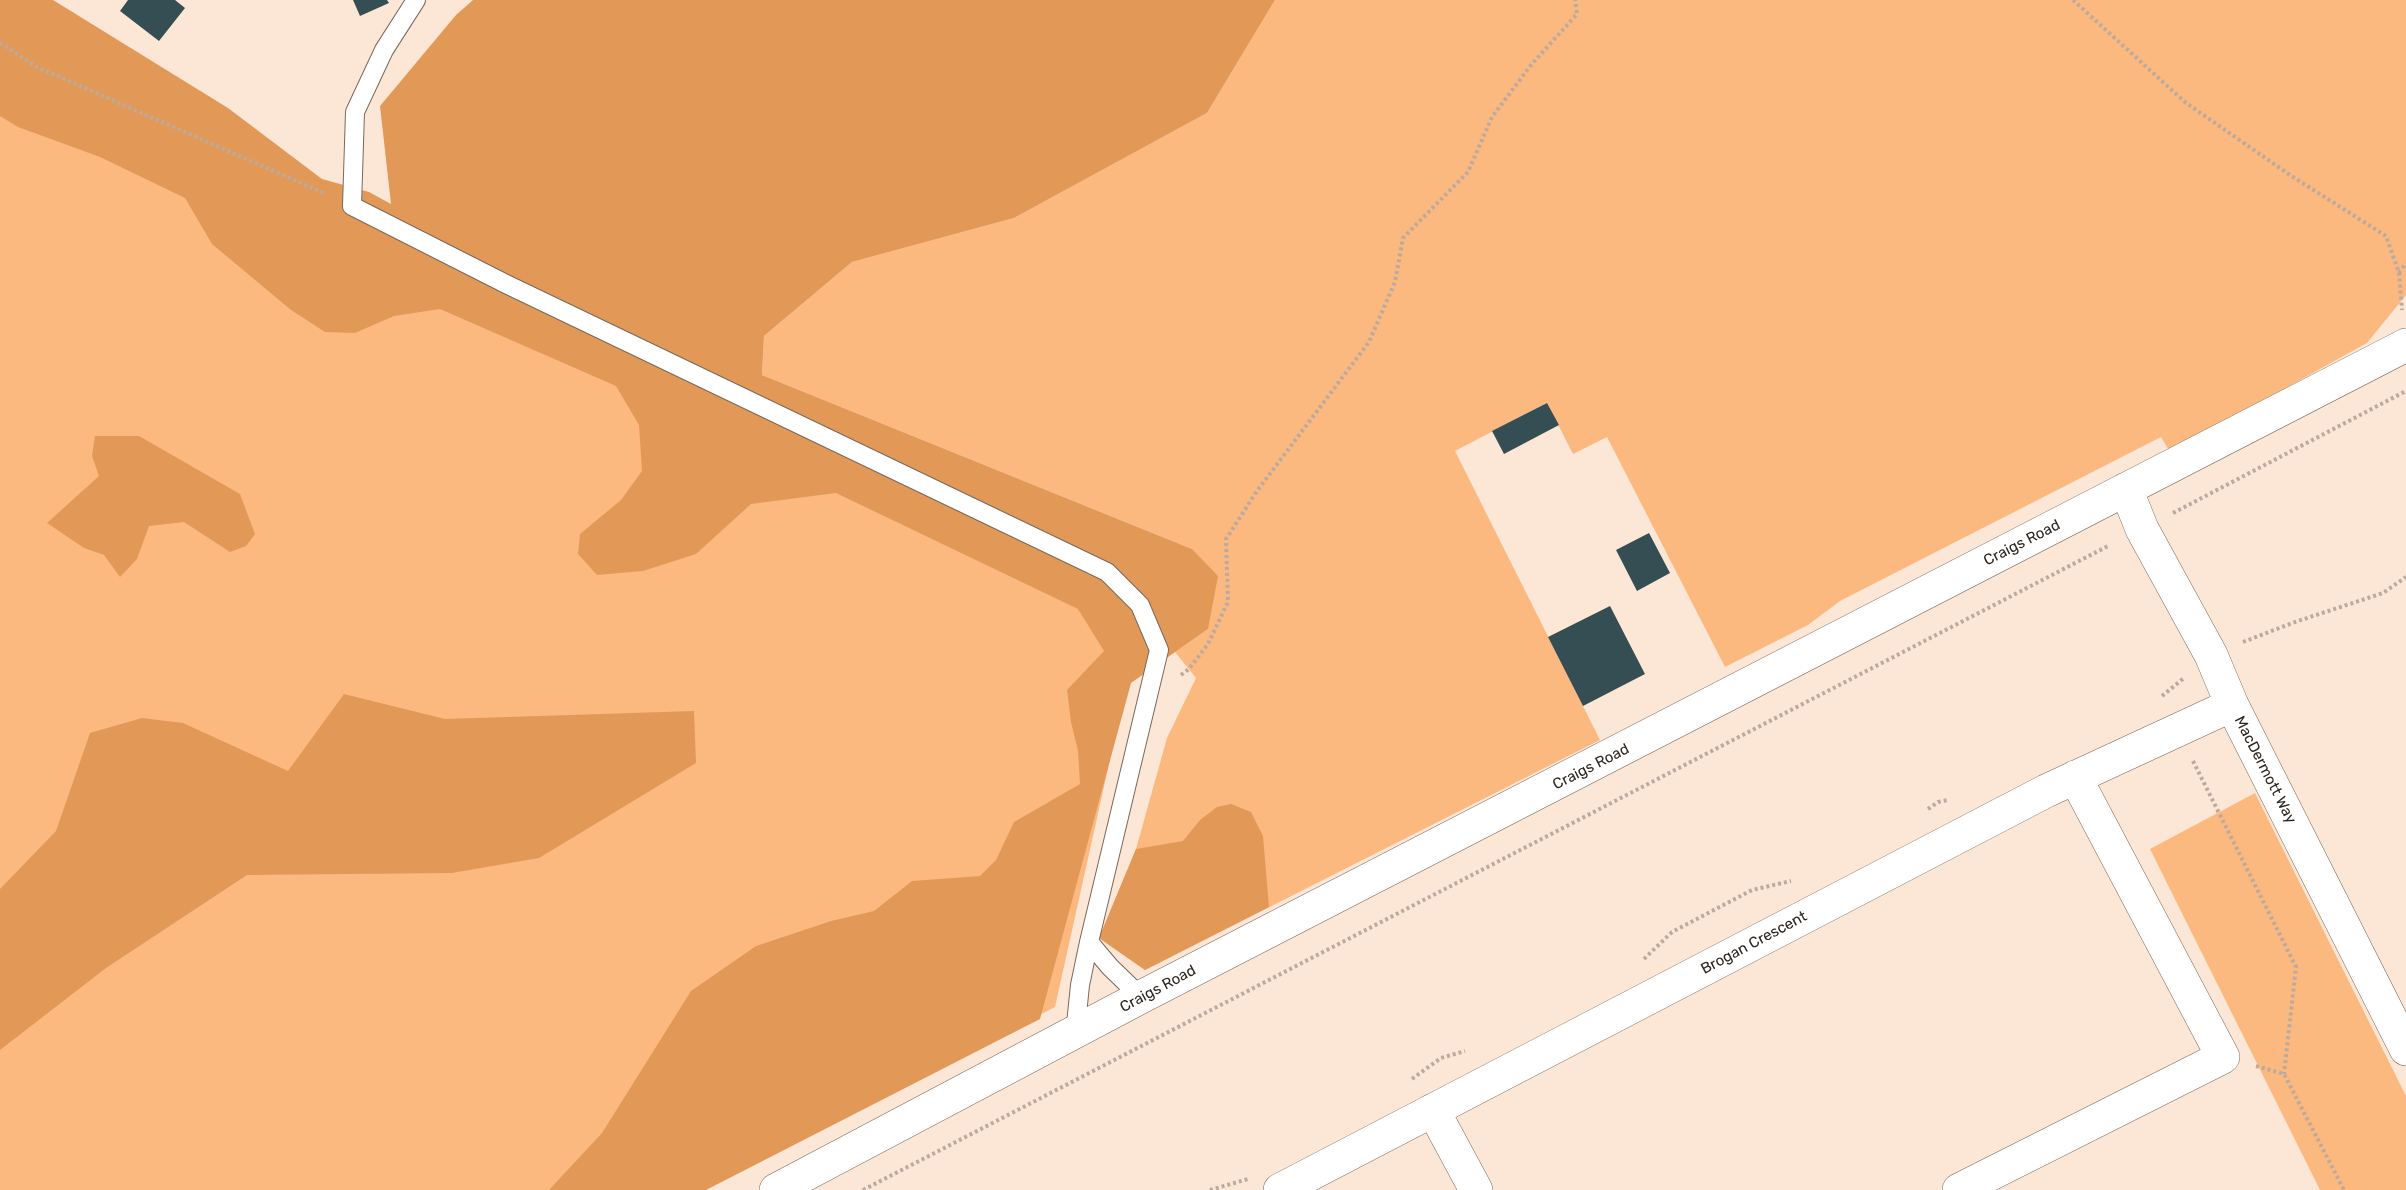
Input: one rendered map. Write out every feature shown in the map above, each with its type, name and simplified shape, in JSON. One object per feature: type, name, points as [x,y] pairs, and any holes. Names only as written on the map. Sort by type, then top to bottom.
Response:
[{"type":"street","name":"Craigs Road","points":[[776,1190],[1075,1034],[1141,997],[2406,345]]},
{"type":"street","name":"MacDermott Way","points":[[2126,489],[2142,529],[2211,655],[2232,705],[2406,1049]]},
{"type":"street","name":"Brogan Crescent","points":[[1280,1190],[2075,777],[2232,705]]},
{"type":"street","points":[[1959,1190],[2223,1057],[2075,777]]},
{"type":"street","points":[[1433,1110],[1476,1190]]},
{"type":"lane","points":[[416,0],[384,50],[355,112],[352,206],[517,290],[1107,572],[1140,605],[1159,650],[1089,942],[1080,985],[1075,1034]]},
{"type":"lane","points":[[1089,942],[1110,967],[1141,997]]},
{"type":"path","points":[[1148,697],[1189,669],[1208,644],[1228,602],[1226,539],[1257,491],[1369,342],[1395,282],[1403,238],[1468,172],[1492,117],[1531,65],[1577,14],[1575,0]]},
{"type":"path","points":[[2073,0],[2187,103],[2290,176],[2386,236],[2399,273],[2406,263]]},
{"type":"path","points":[[0,43],[37,67],[352,206]]},
{"type":"path","points":[[863,1190],[2406,391]]},
{"type":"path","points":[[2177,730],[2296,968],[2284,1074],[2344,1190]]},
{"type":"path","points":[[2223,1057],[2284,1074]]},
{"type":"shaded area","points":[[0,0],[53,0],[228,108],[322,179],[369,192],[391,204],[380,106],[456,15],[473,0],[1275,0],[1207,113],[1014,218],[852,262],[764,336],[762,375],[1192,549],[1218,576],[1208,629],[1131,683],[1040,1019],[706,1190],[549,1190],[602,1133],[691,991],[756,946],[831,921],[874,911],[912,881],[980,876],[996,860],[1014,822],[1080,784],[1078,751],[1067,690],[1104,651],[1078,609],[836,493],[751,504],[696,554],[643,571],[597,575],[578,554],[580,534],[621,500],[642,471],[639,425],[616,386],[440,309],[394,316],[355,333],[325,332],[291,310],[212,244],[185,198],[100,157],[18,127],[0,116]]},
{"type":"shaded area","points":[[1275,0],[2406,0],[2406,295],[2367,343],[2170,452],[2161,437],[1840,601],[1808,625],[1725,667],[1607,437],[1573,454],[1547,403],[1455,451],[1600,740],[1145,970],[1099,938],[1136,849],[1167,738],[1196,678],[1175,652],[1208,629],[1192,549],[762,375],[764,336],[852,262],[1014,218],[1207,113]]},
{"type":"shaded area","points":[[0,64],[1092,588],[1135,647],[1055,1007],[699,1190],[0,1190]]},
{"type":"shaded area","points":[[95,436],[139,436],[240,494],[255,534],[246,546],[230,552],[184,522],[149,526],[137,559],[120,577],[104,555],[84,548],[47,523],[99,476],[92,456]]},
{"type":"shaded area","points":[[344,694],[445,719],[694,711],[696,763],[539,858],[452,873],[247,875],[106,968],[0,1050],[0,889],[56,831],[90,733],[142,718],[183,723],[288,771]]},
{"type":"shaded area","points":[[2255,793],[2406,1096],[2406,1190],[2320,1190],[2150,849]]},
{"type":"shaded area","points":[[1231,804],[1251,812],[1263,836],[1269,907],[1145,970],[1099,938],[1136,849],[1183,841],[1200,820],[1217,807]]},
{"type":"building","points":[[128,0],[175,0],[185,8],[159,41],[120,11]]},
{"type":"building","points":[[353,0],[387,0],[389,3],[360,16]]},
{"type":"building","points":[[1547,403],[1559,425],[1504,454],[1492,431]]},
{"type":"building","points":[[1649,533],[1670,573],[1637,591],[1616,550]]},
{"type":"building","points":[[1610,606],[1645,674],[1583,706],[1548,637]]}]
